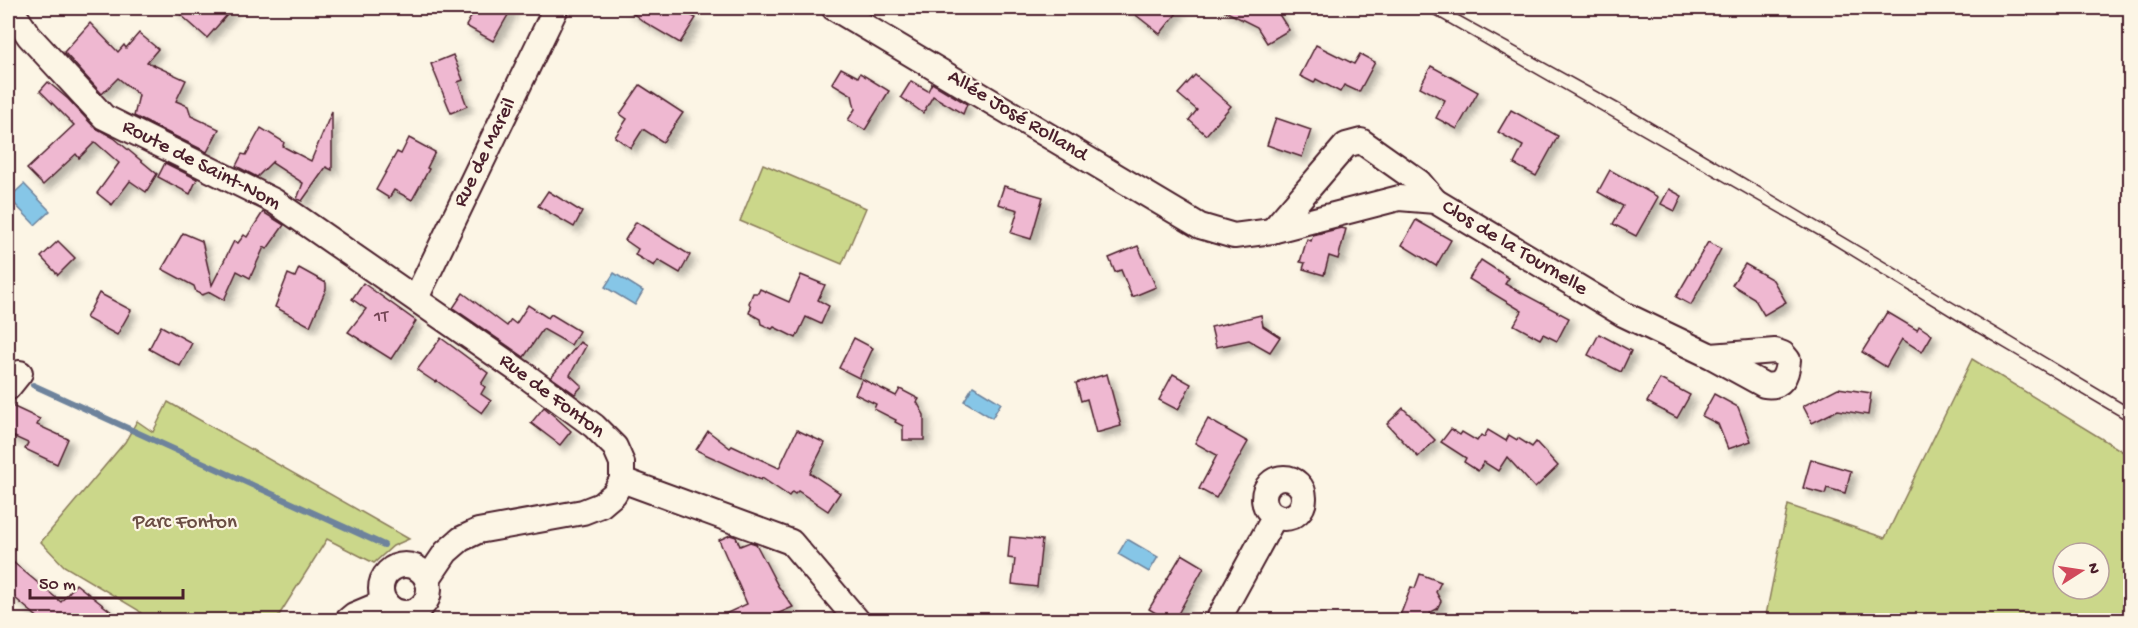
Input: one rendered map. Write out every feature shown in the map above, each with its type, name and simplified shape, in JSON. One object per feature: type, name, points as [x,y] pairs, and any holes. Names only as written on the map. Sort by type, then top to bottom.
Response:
[{"type":"street","name":"Route de Saint-Nom","points":[[10,8],[29,36],[104,117],[274,201],[416,298]]},
{"type":"street","name":"Rue de Mareil","points":[[416,298],[556,8]]},
{"type":"street","name":"Allée José Rolland","points":[[834,8],[1200,226]]},
{"type":"street","points":[[1272,231],[1346,145],[1361,141],[1419,182],[1435,201]]},
{"type":"street","name":"Clos de la Tournelle","points":[[1200,226],[1234,236],[1272,231],[1399,198],[1435,201],[1623,315],[1712,356]]},
{"type":"street","name":"Rue de Fonton","points":[[416,298],[594,426],[615,447],[622,463],[622,480]]},
{"type":"street","points":[[427,579],[446,552],[461,539],[478,531],[583,512],[601,505],[614,494],[622,480],[791,542],[857,621]]},
{"type":"street","points":[[1218,621],[1275,516]]},
{"type":"street","points":[[396,567],[417,568],[427,579],[428,597],[421,615],[394,611],[382,596],[382,581],[396,567]]},
{"type":"street","points":[[348,621],[354,615],[385,602]]},
{"type":"green space","points":[[763,164],[866,208],[842,264],[740,221]]},
{"type":"green space","points":[[1972,359],[2130,456],[2130,620],[1765,620],[1788,505],[1885,538]]},
{"type":"green space","name":"Parc Fonton","points":[[168,402],[409,539],[393,546],[374,563],[327,539],[276,620],[148,620],[138,610],[64,566],[41,542],[125,442],[137,421],[153,432]]},
{"type":"water","points":[[24,184],[50,211],[35,225],[9,198]]},
{"type":"water","points":[[614,273],[643,291],[635,305],[605,287]]},
{"type":"water","points":[[973,386],[1001,403],[992,418],[964,401]]},
{"type":"water","points":[[1127,539],[1158,557],[1149,572],[1118,554]]},
{"type":"building","points":[[173,8],[233,8],[207,38]]},
{"type":"building","points":[[476,8],[512,8],[493,41],[466,26]]},
{"type":"building","points":[[626,8],[677,8],[696,18],[680,43],[644,22]]},
{"type":"building","points":[[1127,8],[1181,8],[1160,34]]},
{"type":"building","points":[[1219,8],[1275,8],[1289,30],[1267,43],[1257,27]]},
{"type":"building","points":[[90,23],[118,52],[124,45],[126,48],[139,33],[158,49],[147,62],[186,80],[176,101],[188,106],[191,116],[219,129],[207,152],[134,116],[139,95],[118,78],[102,94],[81,71],[64,52]]},
{"type":"building","points":[[1316,45],[1354,64],[1360,54],[1375,62],[1359,92],[1344,85],[1340,92],[1316,79],[1314,83],[1300,76]]},
{"type":"building","points":[[453,55],[463,80],[458,82],[467,106],[451,113],[431,64]]},
{"type":"building","points":[[1431,66],[1478,92],[1457,129],[1436,118],[1445,100],[1420,87]]},
{"type":"building","points":[[841,68],[858,77],[860,73],[889,91],[865,130],[848,120],[855,109],[852,95],[832,83]]},
{"type":"building","points":[[1195,75],[1231,106],[1206,135],[1189,120],[1197,110],[1178,94]]},
{"type":"building","points":[[911,81],[928,91],[932,83],[967,104],[963,114],[933,96],[923,113],[901,97]]},
{"type":"building","points":[[48,82],[68,99],[94,127],[114,138],[157,174],[146,192],[130,181],[112,205],[97,193],[119,163],[95,142],[79,158],[76,154],[43,185],[27,169],[74,125],[40,91]]},
{"type":"building","points":[[640,85],[683,113],[663,142],[643,129],[631,148],[615,137],[627,119],[620,114]]},
{"type":"building","points":[[1511,110],[1558,136],[1536,176],[1514,164],[1523,146],[1498,132]]},
{"type":"building","points":[[332,111],[332,170],[326,167],[302,201],[297,199],[303,183],[272,163],[273,161],[257,177],[236,166],[242,154],[246,155],[261,128],[284,142],[283,146],[286,148],[311,161]]},
{"type":"building","points":[[1276,118],[1311,130],[1302,157],[1267,145]]},
{"type":"building","points":[[409,138],[435,152],[427,168],[429,169],[412,200],[394,190],[389,198],[376,190],[397,152],[401,154]]},
{"type":"building","points":[[165,163],[197,179],[190,194],[158,177]]},
{"type":"building","points":[[1610,170],[1658,197],[1636,236],[1613,224],[1623,206],[1598,192]]},
{"type":"building","points":[[1004,186],[1043,197],[1031,239],[1011,233],[1018,210],[998,204]]},
{"type":"building","points":[[1669,189],[1682,196],[1675,211],[1661,204]]},
{"type":"building","points":[[548,191],[582,212],[574,227],[538,206]]},
{"type":"building","points":[[263,212],[284,225],[267,249],[264,247],[250,278],[237,271],[224,300],[210,292],[202,295],[196,292],[194,286],[162,269],[183,233],[202,241],[212,285],[234,241],[238,243],[244,235],[247,237]]},
{"type":"building","points":[[1416,220],[1451,240],[1436,266],[1402,245]]},
{"type":"building","points":[[636,222],[690,255],[680,273],[658,260],[654,266],[635,255],[638,249],[625,240]]},
{"type":"building","points":[[1341,228],[1346,229],[1338,259],[1329,256],[1324,275],[1303,269],[1305,263],[1300,262],[1307,239],[1311,241],[1313,235]]},
{"type":"building","points":[[58,241],[75,258],[58,275],[41,257]]},
{"type":"building","points":[[1708,242],[1721,249],[1691,305],[1676,297]]},
{"type":"building","points":[[1138,246],[1156,287],[1132,297],[1121,270],[1115,272],[1109,258]]},
{"type":"building","points":[[1481,260],[1509,278],[1505,284],[1569,318],[1557,341],[1543,334],[1540,339],[1514,325],[1522,311],[1469,279]]},
{"type":"building","points":[[1745,264],[1773,280],[1786,302],[1764,315],[1754,298],[1732,285]]},
{"type":"building","points":[[299,268],[326,283],[326,289],[310,326],[275,307],[288,274],[295,277]]},
{"type":"building","points":[[801,275],[825,285],[818,300],[829,306],[821,324],[806,317],[796,338],[774,327],[772,329],[761,324],[760,319],[749,313],[751,307],[749,303],[753,293],[758,293],[760,289],[789,302]]},
{"type":"building","points":[[363,283],[416,321],[391,359],[348,332],[366,309],[352,299]]},
{"type":"building","points":[[99,293],[131,310],[117,335],[86,318]]},
{"type":"building","points":[[463,293],[507,326],[511,320],[516,324],[528,305],[548,318],[551,314],[579,331],[571,345],[543,329],[524,357],[453,308]]},
{"type":"building","points":[[1887,312],[1917,330],[1919,326],[1932,335],[1922,352],[1902,339],[1886,367],[1862,352]]},
{"type":"building","points":[[1261,315],[1263,326],[1280,337],[1270,352],[1249,340],[1216,347],[1211,327]]},
{"type":"building","points":[[161,326],[192,343],[180,366],[149,349]]},
{"type":"building","points":[[1599,334],[1631,351],[1621,372],[1588,355]]},
{"type":"building","points":[[441,338],[488,373],[481,384],[485,387],[481,394],[491,401],[482,413],[437,381],[435,382],[417,370]]},
{"type":"building","points":[[854,338],[873,348],[859,378],[839,368]]},
{"type":"building","points":[[580,342],[586,346],[570,375],[582,386],[575,394],[551,377]]},
{"type":"building","points":[[1107,374],[1121,426],[1096,433],[1087,399],[1081,401],[1076,383]]},
{"type":"building","points":[[1173,374],[1191,384],[1178,410],[1159,400]]},
{"type":"building","points":[[862,379],[896,396],[900,389],[919,399],[917,402],[924,415],[924,440],[903,440],[903,426],[874,409],[876,404],[855,394]]},
{"type":"building","points":[[1660,379],[1690,395],[1677,418],[1647,402]]},
{"type":"building","points":[[1838,388],[1871,393],[1868,415],[1838,410],[1812,423],[1803,406]]},
{"type":"building","points":[[1714,394],[1738,407],[1751,441],[1728,449],[1718,424],[1702,416]]},
{"type":"building","points":[[12,406],[40,419],[37,425],[68,439],[57,464],[25,449],[28,443],[8,434],[8,415]]},
{"type":"building","points":[[544,407],[571,431],[560,445],[531,423]]},
{"type":"building","points":[[1403,408],[1435,440],[1418,457],[1387,424]]},
{"type":"building","points":[[1208,419],[1248,442],[1216,498],[1199,489],[1217,455],[1195,443]]},
{"type":"building","points":[[1451,429],[1460,435],[1462,432],[1477,441],[1481,435],[1484,437],[1488,430],[1506,441],[1509,435],[1532,447],[1536,442],[1558,466],[1535,488],[1507,457],[1498,471],[1484,462],[1478,471],[1464,462],[1466,458],[1441,442]]},
{"type":"building","points":[[797,430],[825,443],[810,473],[840,493],[828,511],[798,491],[795,494],[792,492],[789,496],[762,478],[761,480],[696,450],[708,431],[730,448],[732,446],[779,468]]},
{"type":"building","points":[[1811,459],[1851,471],[1845,493],[1827,488],[1825,494],[1803,488]]},
{"type":"building","points":[[730,535],[736,537],[740,546],[750,542],[756,544],[778,586],[793,607],[761,621],[710,621],[747,604],[719,540]]},
{"type":"building","points":[[1010,537],[1042,540],[1037,587],[1012,584],[1015,559],[1008,558]]},
{"type":"building","points":[[1182,554],[1204,567],[1174,621],[1169,621],[1149,609]]},
{"type":"building","points":[[8,558],[61,602],[76,584],[123,621],[42,621],[8,592]]},
{"type":"building","points":[[1420,574],[1441,582],[1436,592],[1441,601],[1437,609],[1431,612],[1427,621],[1398,621],[1411,587],[1415,588]]},
{"type":"waterway","points":[[33,385],[384,545]]},
{"type":"tram line","points":[[1422,8],[1828,241],[2130,422]]},
{"type":"tram line","points":[[1445,8],[1630,110],[2130,408]]}]
